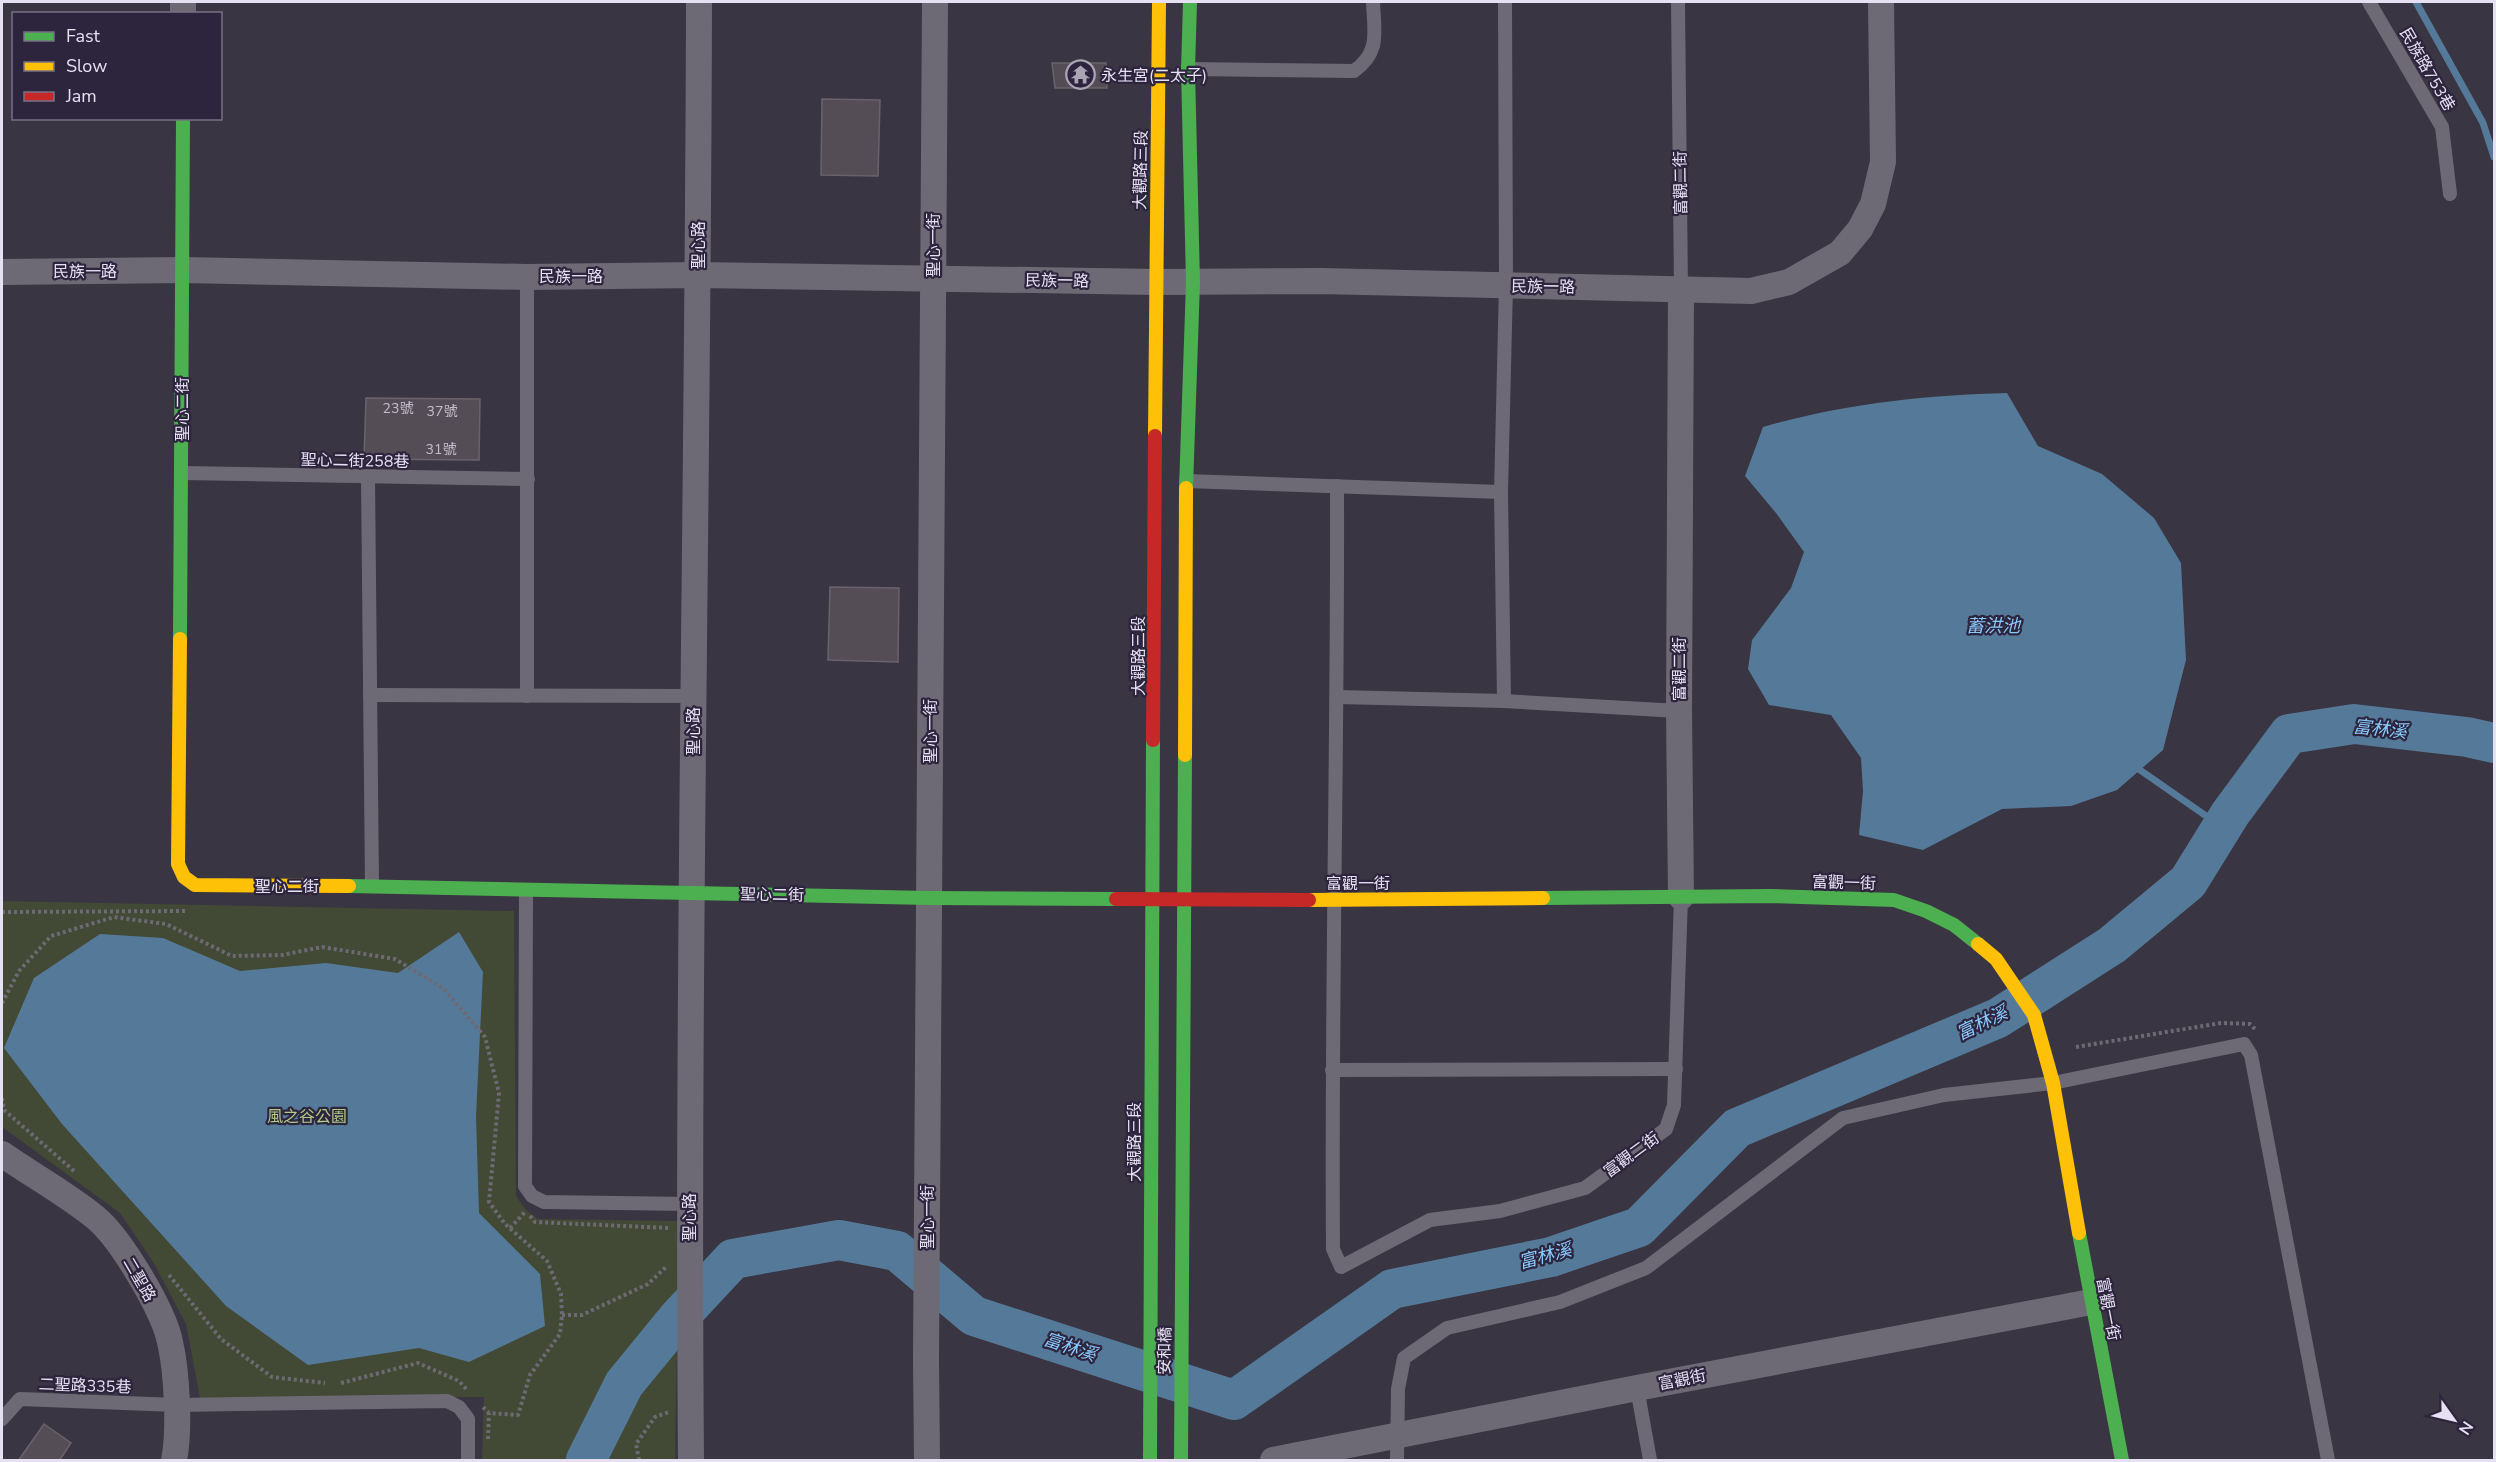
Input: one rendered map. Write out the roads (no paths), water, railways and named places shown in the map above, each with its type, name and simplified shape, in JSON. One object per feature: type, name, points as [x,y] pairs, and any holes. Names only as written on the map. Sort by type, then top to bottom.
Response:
[{"type":"street","name":"聖心路","points":[[691,1461],[690,1361],[679,1241],[689,1204],[699,2]]},
{"type":"street","name":"聖心一街","points":[[927,1461],[935,2]]},
{"type":"street","name":"大觀路三段","points":[[1150,1310],[1156,282],[1160,2]]},
{"type":"street","points":[[1182,898],[1186,481],[1193,282],[1188,69],[1190,2]]},
{"type":"street","name":"民族一路","points":[[2,272],[183,270],[527,277],[698,275],[933,277],[1156,282],[1506,285],[1751,291],[1789,282],[1840,253],[1860,229],[1873,204],[1883,162],[1881,2]]},
{"type":"street","name":"聖心二街","points":[[183,120],[178,864],[186,881],[195,885],[1152,900]]},
{"type":"street","name":"富觀二街","points":[[1681,290],[1679,711],[1681,897]]},
{"type":"street","name":"富觀一街","points":[[1152,900],[1182,898],[1334,900],[1770,896],[1894,900],[1926,911],[1954,925],[1996,959],[2034,1015],[2053,1083],[2091,1302],[2122,1461]]},
{"type":"street","name":"安和橋","points":[[1181,1461],[1182,898]]},
{"type":"street","name":"二聖路","points":[[2,1154],[97,1219],[125,1252],[150,1293],[170,1341],[176,1405],[177,1446],[174,1461]]},
{"type":"street","name":"富觀街","points":[[1274,1461],[1397,1448],[1637,1388],[2091,1302]]},
{"type":"street","name":"安和橋","points":[[1150,1310],[1150,1461]]},
{"type":"lane","points":[[1158,67],[1354,72],[1367,62],[1374,45],[1372,2]]},
{"type":"lane","points":[[1504,701],[1501,492],[1506,285],[1505,2]]},
{"type":"lane","name":"富觀二街","points":[[1678,2],[1681,290]]},
{"type":"lane","name":"民族路753巷","points":[[2369,2],[2442,127],[2450,194]]},
{"type":"lane","points":[[526,696],[527,277]]},
{"type":"lane","name":"聖心二街258巷","points":[[182,473],[528,479]]},
{"type":"lane","points":[[368,477],[372,886]]},
{"type":"lane","points":[[1186,481],[1501,492]]},
{"type":"lane","name":"富觀二街","points":[[1337,486],[1338,697],[1332,1070],[1333,1249],[1341,1267],[1430,1220],[1500,1211],[1585,1188],[1666,1128],[1674,1105],[1681,897]]},
{"type":"lane","points":[[370,695],[693,696]]},
{"type":"lane","points":[[1338,697],[1504,701],[1679,711]]},
{"type":"lane","points":[[526,891],[525,1186],[532,1196],[544,1202],[689,1204]]},
{"type":"lane","points":[[1397,1448],[1398,1389],[1404,1358],[1447,1328],[1560,1302],[1646,1268],[1843,1118],[1944,1095],[2053,1083],[2244,1044],[2251,1055],[2328,1461]]},
{"type":"lane","points":[[1332,1070],[1676,1069]]},
{"type":"lane","points":[[1637,1388],[1650,1461]]},
{"type":"lane","name":"二聖路335巷","points":[[2,1419],[20,1399],[176,1405]]},
{"type":"lane","points":[[176,1405],[447,1401],[459,1407],[468,1419],[468,1461]]},
{"type":"water","name":"蓄洪池","points":[[2007,393],[2038,446],[2102,474],[2154,518],[2181,563],[2186,660],[2163,750],[2117,790],[2071,806],[2002,809],[1923,850],[1859,835],[1863,791],[1861,758],[1831,715],[1769,705],[1748,669],[1752,640],[1791,588],[1804,552],[1745,476],[1763,427],[1823,412],[1884,402]]},
{"type":"water","points":[[459,932],[483,972],[476,1116],[479,1213],[540,1274],[545,1326],[469,1362],[419,1348],[308,1365],[226,1306],[62,1124],[4,1048],[34,978],[100,934],[163,938],[240,971],[326,963],[398,973]]},
{"type":"waterway","points":[[2416,2],[2483,123],[2494,157]]},
{"type":"waterway","name":"富林溪","points":[[586,1460],[624,1384],[678,1318],[733,1259],[839,1240],[897,1251],[974,1316],[1234,1400],[1392,1289],[1551,1257],[1639,1227],[1737,1128],[1998,1018],[2112,945],[2188,882],[2230,814],[2289,734],[2354,724],[2467,737],[2494,743]]},
{"type":"waterway","points":[[2140,770],[2222,827]]},
{"type":"place","name":"永生宮(二太子)","points":[[1080,75]]},
{"type":"park label","name":"風之谷公園","points":[[307,1116]]}]
